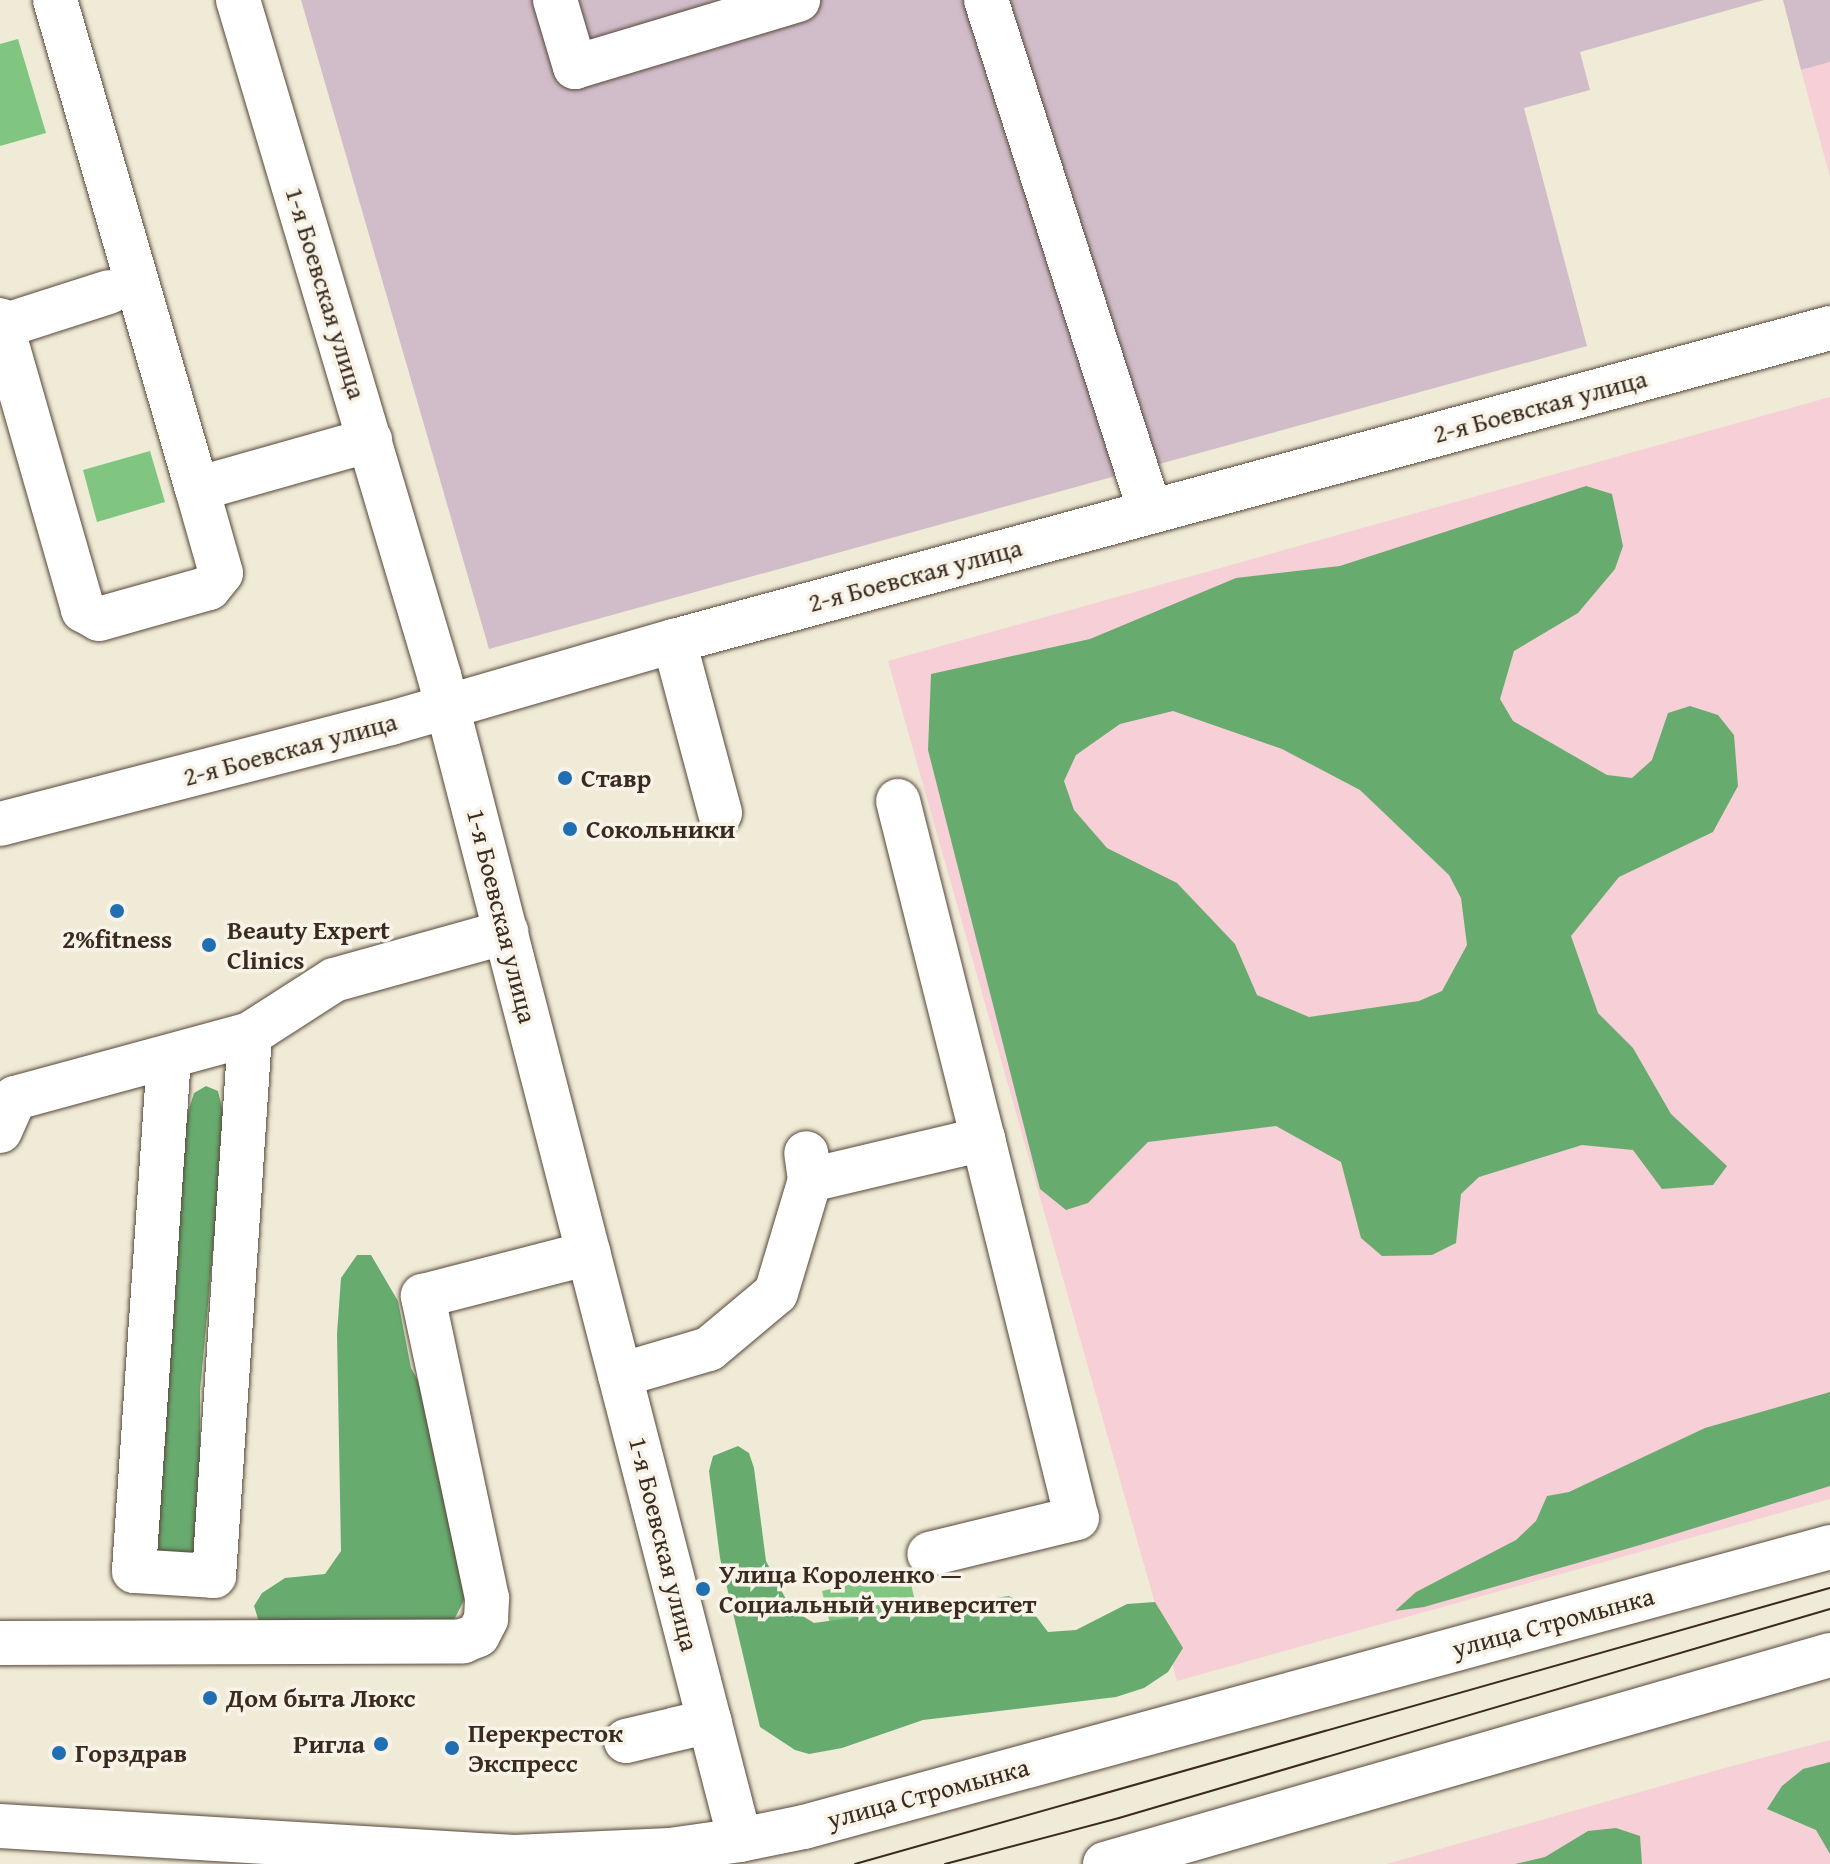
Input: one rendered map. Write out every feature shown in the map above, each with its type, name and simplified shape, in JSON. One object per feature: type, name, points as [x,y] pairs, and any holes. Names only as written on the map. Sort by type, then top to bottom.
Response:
[{"type":"street","points":[[55,0],[221,573],[209,588],[99,619],[83,610],[1,324],[109,292]]},
{"type":"street","name":"1-я Боевская улица","points":[[238,0],[447,705],[740,1840]]},
{"type":"street","points":[[555,0],[575,67],[798,0]]},
{"type":"street","points":[[986,0],[1150,511]]},
{"type":"street","name":"2-я Боевская улица","points":[[0,824],[1830,328]]},
{"type":"street","points":[[197,489],[370,440]]},
{"type":"street","points":[[674,641],[720,813]]},
{"type":"street","points":[[898,801],[1077,1518],[929,1554]]},
{"type":"street","points":[[0,1131],[15,1098],[250,1034],[334,980],[506,932]]},
{"type":"street","points":[[169,1057],[134,1571],[214,1576],[250,1034]]},
{"type":"street","points":[[620,1375],[711,1357],[776,1293],[808,1167],[983,1139]]},
{"type":"street","points":[[0,1643],[463,1641],[478,1635],[486,1619],[487,1598],[423,1296],[589,1253]]},
{"type":"street","name":"улица Стромынка","points":[[0,1826],[514,1857],[670,1850],[740,1840],[804,1827],[1830,1547]]},
{"type":"street","points":[[1105,1864],[1830,1655]]},
{"type":"street","points":[[626,1741],[710,1721]]},
{"type":"shaded area","points":[[301,0],[1764,0],[1580,52],[1590,90],[1524,108],[1587,346],[489,649]]},
{"type":"shaded area","points":[[1783,0],[1830,0],[1830,62],[1801,70]]},
{"type":"shaded area","points":[[1830,62],[1830,177],[1801,70]]},
{"type":"shaded area","points":[[1830,397],[1830,1499],[1177,1681],[888,661]]},
{"type":"shaded area","points":[[1830,1740],[1830,1864],[1387,1864],[1721,1769]]},
{"type":"green space","points":[[18,39],[46,133],[0,146],[0,44]]},
{"type":"green space","points":[[150,451],[165,502],[97,522],[83,470]]},
{"type":"green space","points":[[1586,486],[1612,494],[1623,546],[1615,569],[1578,613],[1514,651],[1500,699],[1513,721],[1607,775],[1632,778],[1652,760],[1668,713],[1690,706],[1718,715],[1734,735],[1738,786],[1713,832],[1619,877],[1571,936],[1598,1013],[1633,1048],[1671,1114],[1727,1166],[1713,1185],[1662,1189],[1633,1150],[1582,1145],[1479,1177],[1461,1194],[1456,1243],[1432,1255],[1382,1256],[1361,1238],[1341,1162],[1276,1126],[1148,1142],[1088,1203],[1066,1210],[1040,1189],[928,750],[931,674],[1090,639],[1236,578],[1340,566]],"holes":[[[1173,711],[1282,749],[1360,790],[1449,875],[1461,898],[1467,945],[1442,991],[1419,1001],[1309,1017],[1257,995],[1235,944],[1177,883],[1107,848],[1074,810],[1064,781],[1076,755],[1120,724]]]},
{"type":"green space","points":[[206,1086],[218,1091],[224,1117],[224,1200],[214,1239],[200,1392],[200,1554],[165,1558],[156,1547],[186,1119],[194,1093]]},
{"type":"green space","points":[[357,1255],[371,1255],[398,1301],[411,1368],[431,1405],[467,1594],[454,1620],[260,1625],[254,1606],[262,1593],[285,1578],[325,1574],[341,1551],[337,1334],[341,1278]]},
{"type":"green space","points":[[1830,1392],[1830,1486],[1640,1545],[1424,1607],[1395,1611],[1416,1592],[1516,1540],[1536,1521],[1547,1496],[1569,1492],[1705,1428]]},
{"type":"green space","points":[[738,1446],[749,1453],[754,1468],[766,1561],[791,1609],[814,1623],[1009,1596],[1032,1611],[1048,1632],[1076,1630],[1127,1604],[1155,1602],[1183,1648],[1168,1672],[1144,1688],[1116,1697],[923,1720],[842,1748],[809,1754],[795,1750],[760,1727],[720,1558],[709,1471],[713,1456]]},
{"type":"green space","points":[[908,1571],[924,1640],[839,1660],[822,1591]]},
{"type":"green space","points":[[1830,1762],[1830,1854],[1816,1830],[1767,1809],[1782,1786],[1803,1769]]},
{"type":"green space","points":[[1616,1828],[1640,1836],[1642,1864],[1515,1864],[1545,1857],[1588,1831]]},
{"type":"tram line","points":[[855,1864],[1830,1588]]},
{"type":"tram line","points":[[945,1864],[1119,1818],[1830,1609]]},
{"type":"place","name":"Ставр","points":[[565,778]]},
{"type":"place","name":"Сокольники","points":[[570,829]]},
{"type":"place","name":"2%fitness","points":[[117,911]]},
{"type":"place","name":"Beauty Expert Clinics","points":[[209,945]]},
{"type":"place","name":"Улица Короленко — Социальный университет","points":[[703,1589]]},
{"type":"place","name":"Дом быта Люкс","points":[[210,1698]]},
{"type":"place","name":"Ригла","points":[[381,1744]]},
{"type":"place","name":"Перекресток Экспресс","points":[[452,1748]]},
{"type":"place","name":"Горздрав","points":[[59,1753]]}]
